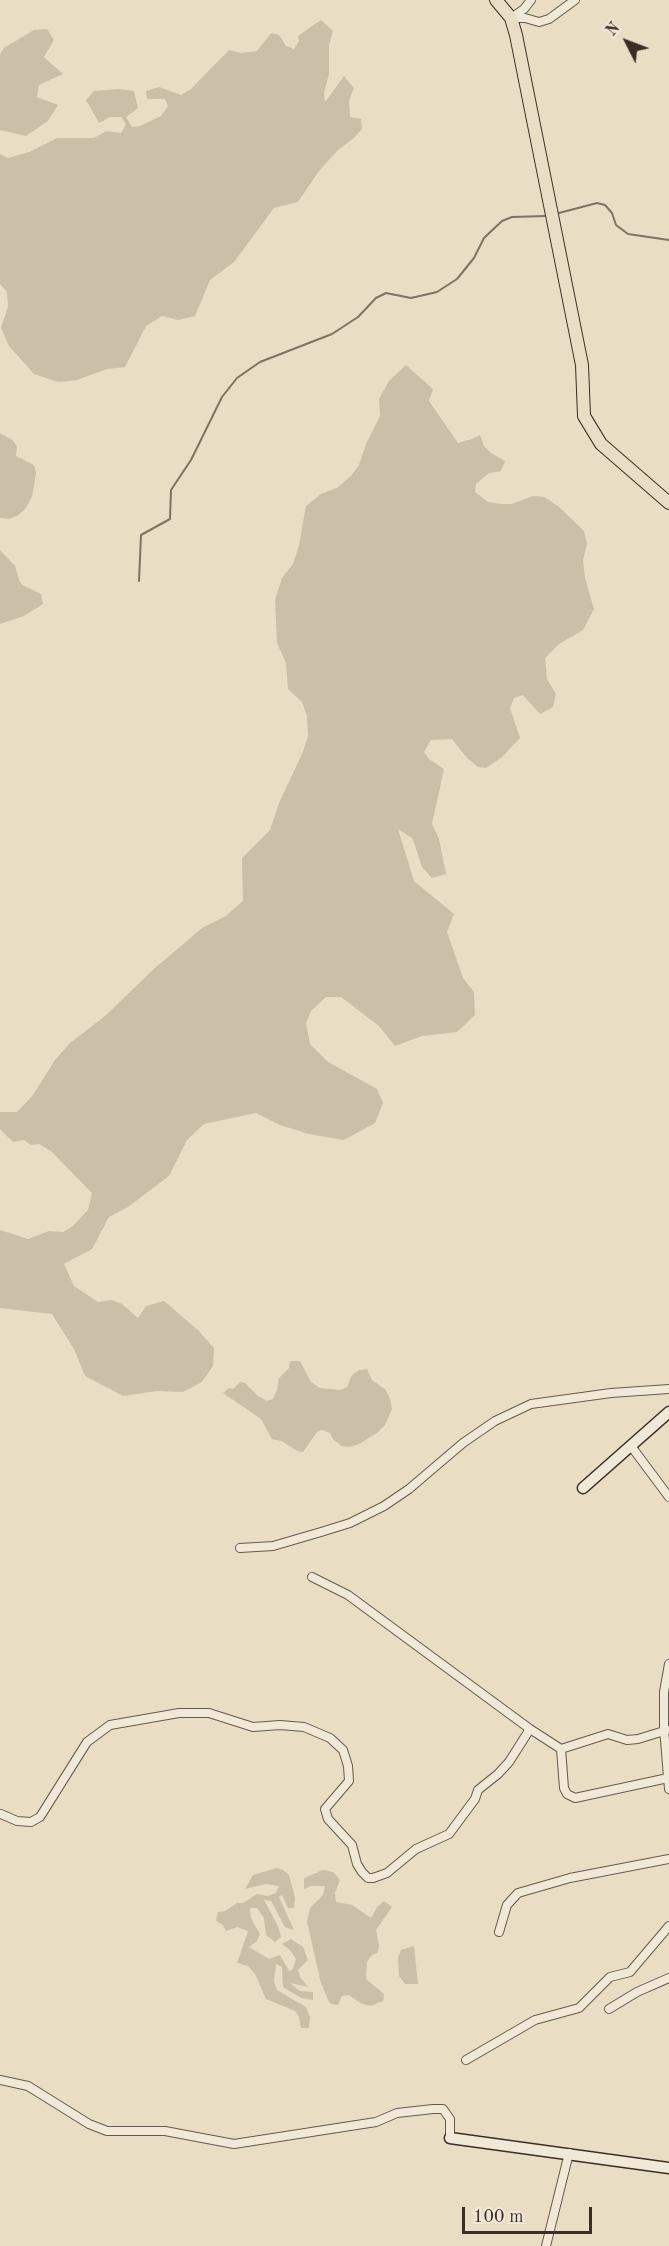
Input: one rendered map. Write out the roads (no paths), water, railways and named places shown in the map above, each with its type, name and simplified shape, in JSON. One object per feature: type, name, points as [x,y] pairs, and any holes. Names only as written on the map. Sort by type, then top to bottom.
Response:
[{"type":"main road","points":[[496,0],[511,18],[582,365],[584,416],[601,444],[669,503]]},
{"type":"main road","points":[[583,1488],[669,1412]]},
{"type":"main road","points":[[450,2138],[669,2168]]},
{"type":"street","points":[[511,18],[524,9],[531,0]]},
{"type":"street","points":[[511,18],[525,18],[539,22],[549,19],[575,0]]},
{"type":"street","points":[[240,1548],[273,1546],[321,1532],[350,1522],[384,1506],[409,1489],[463,1443],[495,1421],[531,1404],[611,1393],[669,1389]]},
{"type":"street","points":[[631,1446],[669,1497]]},
{"type":"street","points":[[312,1576],[348,1595],[530,1729],[561,1749]]},
{"type":"street","points":[[669,1664],[664,1692],[669,1789]]},
{"type":"street","points":[[1,1814],[17,1821],[31,1822],[40,1817],[87,1742],[110,1725],[179,1713],[209,1713],[253,1727],[280,1725],[304,1727],[330,1738],[343,1750],[348,1766],[349,1781],[325,1809],[328,1819],[352,1845],[357,1864],[362,1872],[368,1878],[373,1878],[387,1873],[416,1849],[449,1834],[475,1799],[478,1790],[509,1762],[530,1729]]},
{"type":"street","points":[[561,1749],[608,1734],[627,1740],[667,1730]]},
{"type":"street","points":[[561,1749],[564,1788],[567,1794],[575,1798],[668,1778]]},
{"type":"street","points":[[499,1932],[507,1905],[518,1893],[570,1878],[669,1859]]},
{"type":"street","points":[[466,2060],[535,2020],[579,2008],[610,1977],[630,1972],[669,1926]]},
{"type":"street","points":[[609,2009],[637,1992],[669,1978]]},
{"type":"street","points":[[0,2080],[28,2086],[89,2124],[107,2131],[165,2131],[191,2134],[234,2144],[376,2122],[397,2113],[443,2109],[450,2119],[450,2138]]},
{"type":"street","points":[[546,2246],[569,2153]]},
{"type":"waterway","points":[[559,213],[597,203],[605,205],[612,213],[616,225],[628,234],[669,240]]},
{"type":"waterway","points":[[139,581],[141,535],[170,519],[171,490],[191,460],[222,397],[237,378],[260,362],[332,334],[358,317],[376,298],[386,293],[411,298],[437,292],[457,279],[474,258],[484,238],[502,221],[512,217],[545,216]]}]
